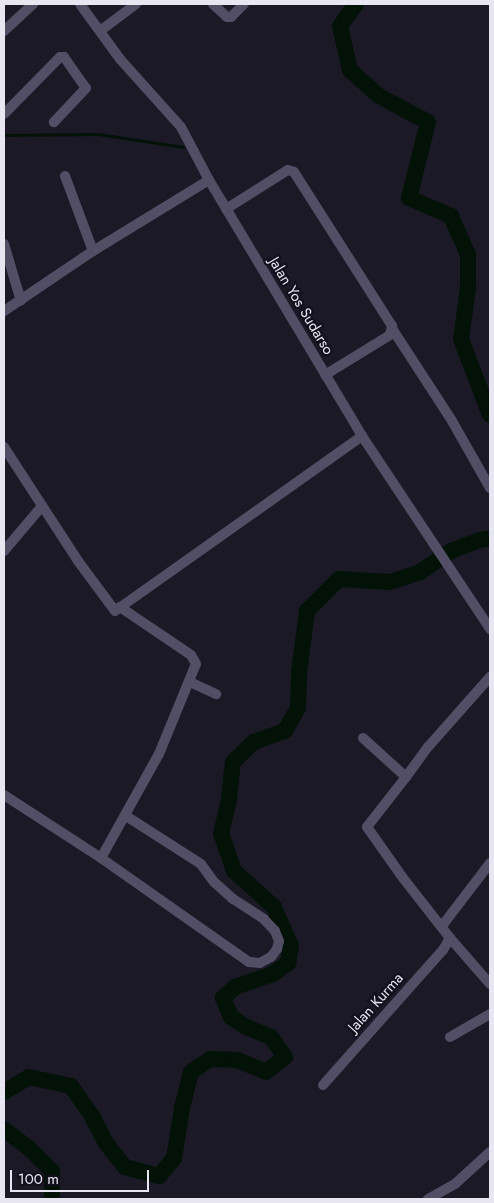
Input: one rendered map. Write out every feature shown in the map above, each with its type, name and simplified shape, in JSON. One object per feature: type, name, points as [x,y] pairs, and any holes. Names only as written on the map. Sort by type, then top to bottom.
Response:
[{"type":"street","points":[[4,31],[33,4]]},
{"type":"street","name":"Jalan Yos Sudarso","points":[[80,4],[120,59],[181,127],[209,180],[362,436],[490,629]]},
{"type":"street","points":[[100,31],[136,4]]},
{"type":"street","points":[[213,4],[228,17],[231,17],[244,4]]},
{"type":"street","points":[[4,114],[60,57],[64,57],[86,88],[54,122]]},
{"type":"street","points":[[226,209],[288,170],[294,172],[452,421],[490,488]]},
{"type":"street","points":[[65,176],[93,251]]},
{"type":"street","points":[[4,311],[93,251],[209,180]]},
{"type":"street","points":[[4,244],[21,300]]},
{"type":"street","points":[[325,375],[390,335],[393,330]]},
{"type":"street","points":[[4,447],[42,506],[115,611],[362,436]]},
{"type":"street","points":[[4,551],[42,506]]},
{"type":"street","points":[[101,858],[159,754],[196,664],[191,655],[120,607]]},
{"type":"street","points":[[490,677],[428,747],[412,772],[367,827],[403,878],[450,938],[490,984]]},
{"type":"street","points":[[190,682],[216,694]]},
{"type":"street","points":[[363,738],[406,777]]},
{"type":"street","points":[[4,795],[101,858],[249,962],[260,963],[271,956],[277,949],[279,941],[276,930],[264,919],[233,899],[214,882],[201,864],[126,816]]},
{"type":"street","points":[[442,926],[490,863]]},
{"type":"street","name":"Jalan Kurma","points":[[323,1085],[443,950],[450,938]]},
{"type":"street","points":[[450,1037],[490,1014]]},
{"type":"street","points":[[428,1199],[455,1184],[490,1152]]},
{"type":"waterway","points":[[356,4],[340,26],[350,70],[379,96],[428,122],[409,198],[451,216],[468,255],[468,288],[461,339],[490,415]]},
{"type":"waterway","points":[[4,135],[98,134],[183,147]]},
{"type":"waterway","points":[[4,1092],[29,1077],[71,1086],[93,1118],[106,1143],[125,1167],[159,1176],[174,1158],[182,1108],[191,1072],[210,1059],[237,1060],[266,1072],[285,1057],[271,1037],[246,1027],[231,1017],[223,998],[235,987],[273,974],[288,963],[291,946],[274,907],[234,871],[221,834],[229,799],[233,762],[254,742],[285,731],[298,708],[299,672],[307,611],[339,579],[390,582],[420,572],[451,551],[490,538]]},
{"type":"waterway","points":[[4,1129],[30,1149],[52,1171],[52,1199]]}]
